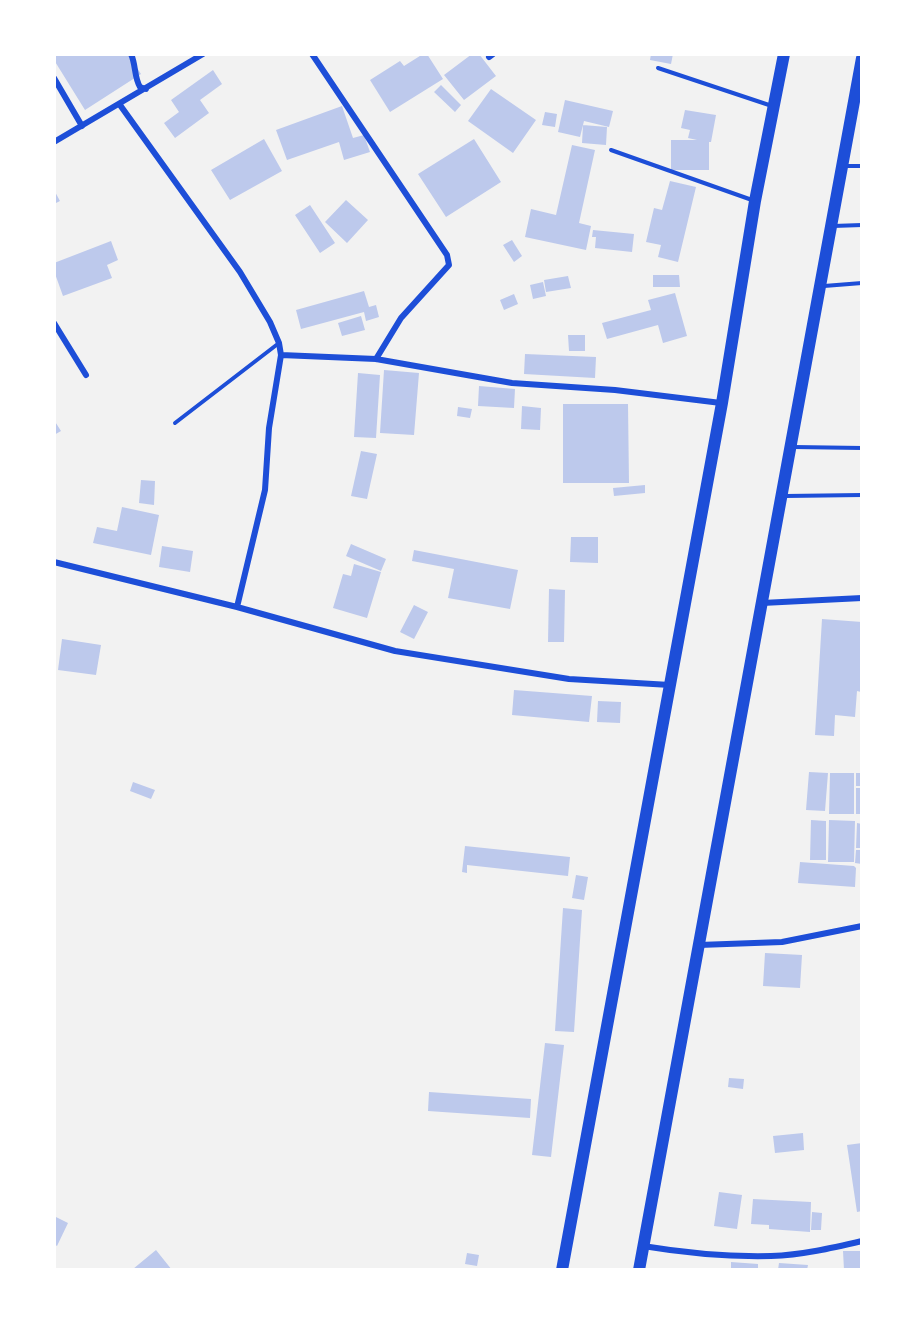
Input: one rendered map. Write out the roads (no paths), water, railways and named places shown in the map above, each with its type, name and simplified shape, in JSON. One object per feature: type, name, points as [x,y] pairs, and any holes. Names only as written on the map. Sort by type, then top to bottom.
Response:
[{"type":"highway","points":[[562,1270],[722,403],[755,201],[784,54]]},
{"type":"highway","points":[[639,1270],[862,58]]},
{"type":"street","points":[[131,54],[137,82],[140,87],[146,89]]},
{"type":"street","points":[[54,142],[203,54]]},
{"type":"street","points":[[312,54],[449,260],[449,265],[401,318],[376,359]]},
{"type":"street","points":[[54,78],[82,126]]},
{"type":"street","points":[[120,105],[240,272],[270,322],[279,343],[281,355],[269,429],[265,490],[237,607]]},
{"type":"street","points":[[54,323],[86,375]]},
{"type":"street","points":[[281,355],[376,359],[512,383],[615,390],[722,403]]},
{"type":"street","points":[[54,569],[55,562],[237,607],[395,651],[570,679],[669,685]]},
{"type":"street","points":[[762,603],[862,598]]},
{"type":"street","points":[[699,945],[782,942],[862,926]]},
{"type":"street","points":[[643,1246],[676,1251],[772,1256],[822,1251],[862,1241]]},
{"type":"lane","points":[[658,68],[775,107]]},
{"type":"lane","points":[[611,150],[755,201]]},
{"type":"lane","points":[[842,166],[862,166]]},
{"type":"lane","points":[[831,226],[862,225]]},
{"type":"lane","points":[[820,286],[862,283]]},
{"type":"lane","points":[[175,423],[279,343]]},
{"type":"lane","points":[[790,446],[862,448]]},
{"type":"lane","points":[[782,496],[862,495]]}]
